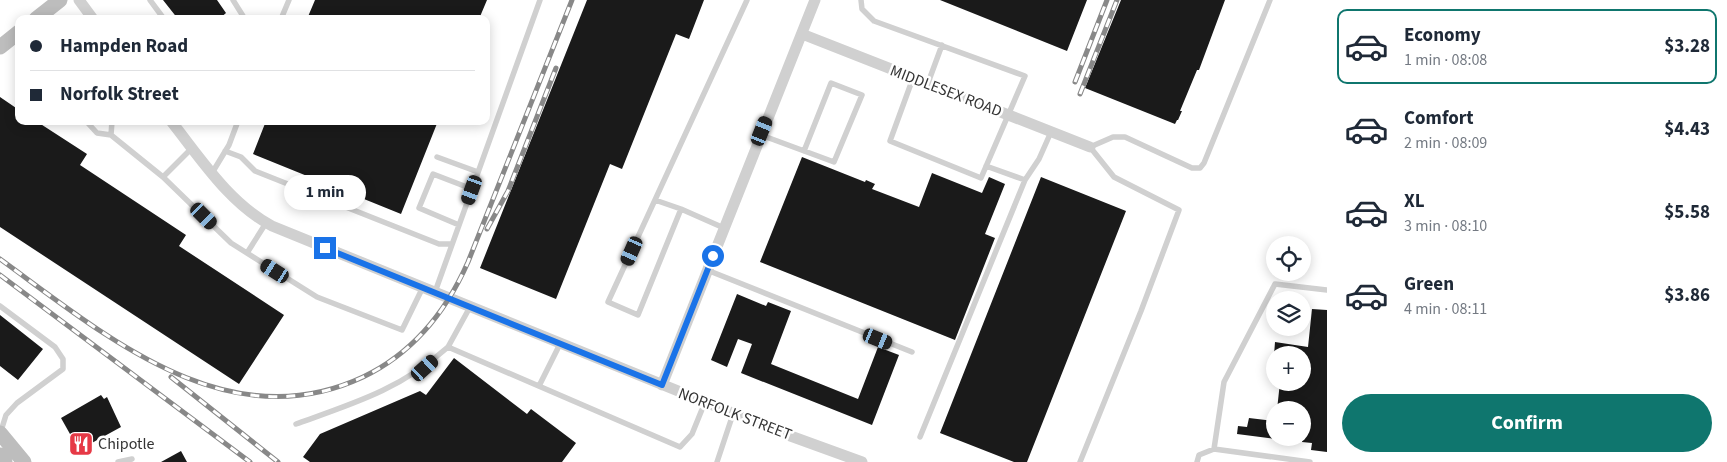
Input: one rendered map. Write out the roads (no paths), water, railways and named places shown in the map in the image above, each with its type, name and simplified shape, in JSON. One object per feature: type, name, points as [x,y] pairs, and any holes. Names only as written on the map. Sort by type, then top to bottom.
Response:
[{"type":"street","points":[[41,15],[60,0]]},
{"type":"street","points":[[79,0],[90,15]]},
{"type":"street","points":[[662,385],[815,0]]},
{"type":"street","name":"MIDDLESEX ROAD","points":[[802,34],[1090,147]]},
{"type":"street","name":"NORFOLK STREET","points":[[174,125],[212,173],[256,217],[266,223],[733,414],[862,462]]},
{"type":"street","points":[[0,433],[24,462]]},
{"type":"street","points":[[0,455],[5,462]]},
{"type":"lane","points":[[150,0],[161,15]]},
{"type":"lane","points":[[232,0],[242,15]]},
{"type":"lane","points":[[283,15],[289,0]]},
{"type":"lane","points":[[435,292],[540,0]]},
{"type":"lane","points":[[681,209],[638,315],[608,302],[747,0]]},
{"type":"lane","points":[[861,0],[862,9],[874,21],[1025,76],[981,178],[890,141],[913,78]]},
{"type":"lane","points":[[1080,462],[1141,311],[1179,210],[1114,177],[1090,147],[1113,137],[1125,137],[1192,168],[1200,168],[1204,163],[1270,0]]},
{"type":"lane","points":[[927,84],[942,45]]},
{"type":"lane","points":[[762,135],[804,151],[834,162],[862,95],[830,83],[804,151]]},
{"type":"lane","points":[[90,125],[97,133],[111,135],[163,176],[231,243],[317,297],[402,330],[423,287]]},
{"type":"lane","points":[[111,135],[112,125]]},
{"type":"lane","points":[[212,173],[225,151],[236,125]]},
{"type":"lane","points":[[920,437],[1025,180],[1039,159],[1051,132]]},
{"type":"lane","points":[[163,176],[192,148]]},
{"type":"lane","points":[[225,151],[241,158],[255,170],[439,244],[452,244]]},
{"type":"lane","points":[[437,156],[478,172]]},
{"type":"lane","points":[[986,166],[1025,180]]},
{"type":"lane","points":[[459,225],[419,208],[433,174],[472,190]]},
{"type":"lane","points":[[655,200],[724,228]]},
{"type":"lane","points":[[247,253],[266,223]]},
{"type":"lane","points":[[707,270],[912,352]]},
{"type":"lane","points":[[1214,449],[1224,382],[1275,284],[1327,290]]},
{"type":"lane","points":[[0,306],[54,347],[63,359],[63,370],[17,403],[6,415],[0,433]]},
{"type":"lane","points":[[296,424],[385,391],[425,368],[448,347],[470,306]]},
{"type":"lane","points":[[539,386],[560,344]]},
{"type":"lane","points":[[448,347],[680,447],[692,434],[705,402]]},
{"type":"lane","points":[[717,462],[733,414]]},
{"type":"lane","points":[[1197,462],[1199,455],[1214,449],[1310,462]]},
{"type":"lane","points":[[118,462],[132,461]]},
{"type":"railway","points":[[0,259],[125,347],[170,371],[216,388],[264,396],[313,393],[363,377],[397,356],[426,329],[449,298],[459,280],[468,262],[572,0]]},
{"type":"railway","points":[[1075,82],[1107,0]]},
{"type":"railway","points":[[1080,94],[1117,0]]},
{"type":"railway","points":[[487,229],[508,191],[556,68]]},
{"type":"railway","points":[[0,275],[250,462]]},
{"type":"railway","points":[[171,377],[278,462]]},
{"type":"place","name":"Chipotle","points":[[81,444]]}]
